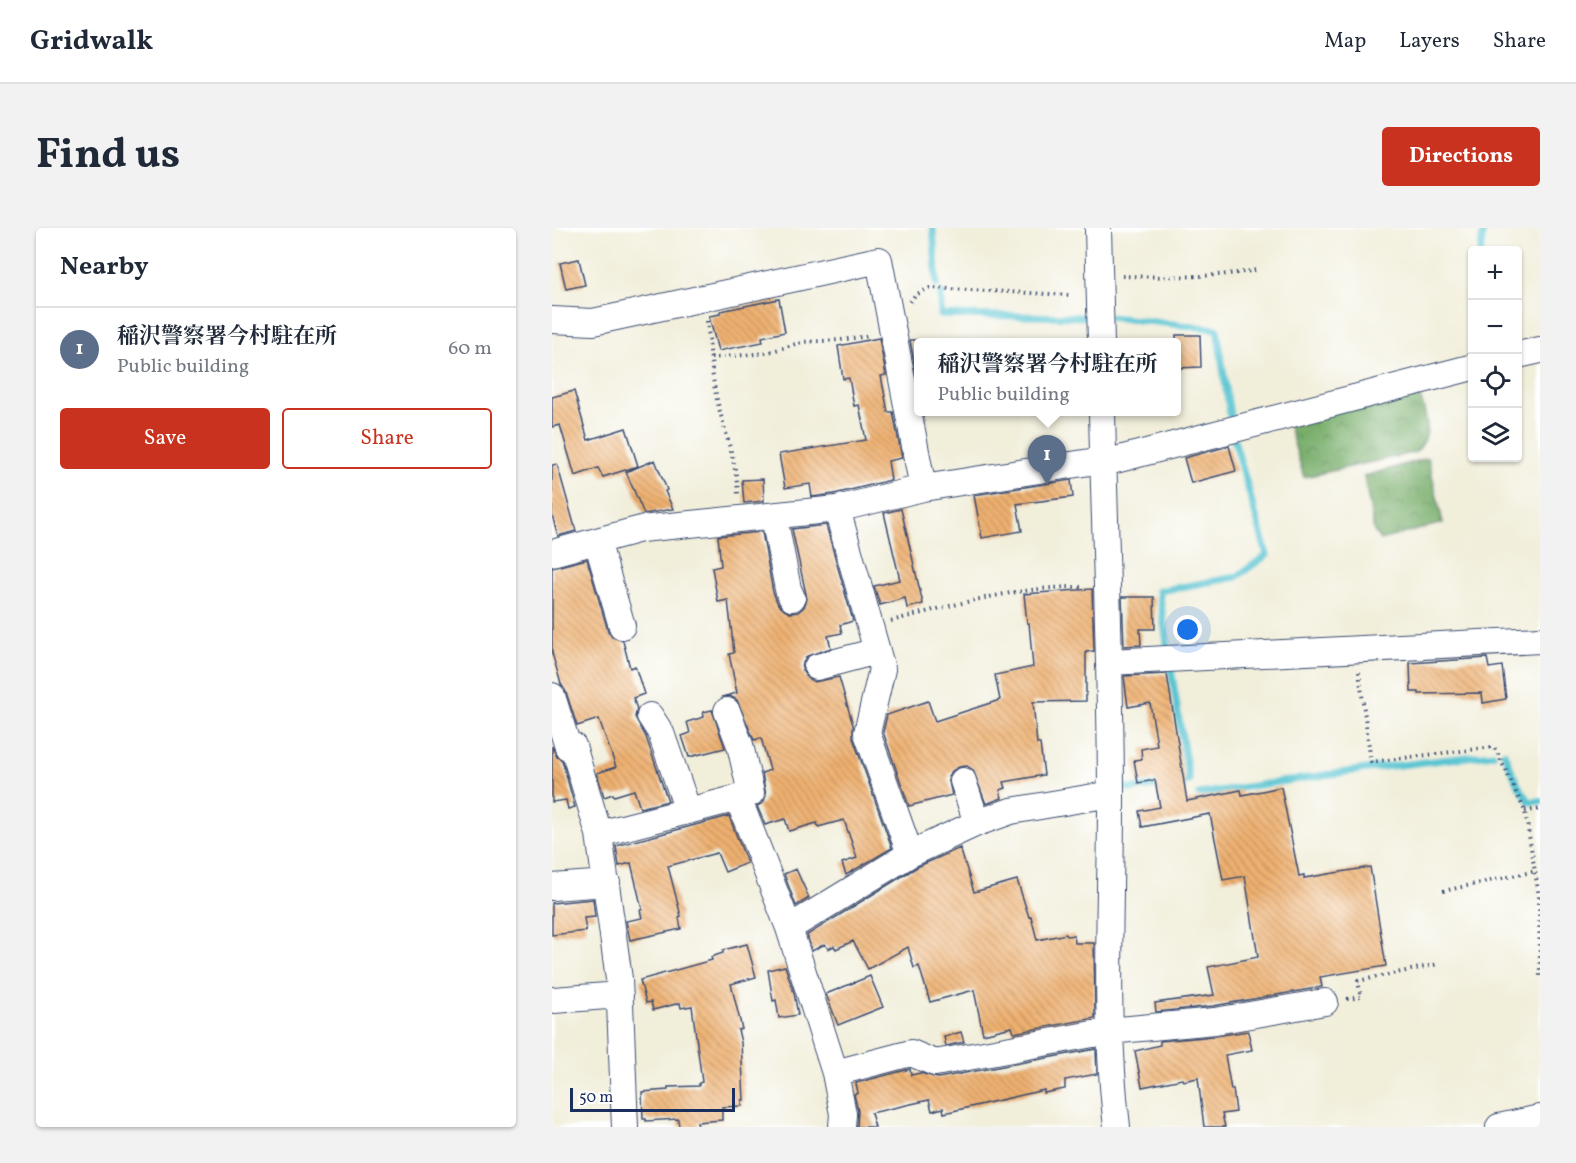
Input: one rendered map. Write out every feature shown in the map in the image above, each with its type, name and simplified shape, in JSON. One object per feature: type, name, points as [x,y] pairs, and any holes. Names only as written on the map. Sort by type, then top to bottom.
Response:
[{"type":"street","points":[[1098,228],[1101,338]]},
{"type":"street","points":[[552,320],[593,322],[879,260],[923,489]]},
{"type":"street","points":[[1522,354],[1540,350]]},
{"type":"street","points":[[552,553],[641,529],[837,510],[923,489],[1103,461],[1468,368]]},
{"type":"street","points":[[1102,416],[1111,794],[1109,1031],[1111,1081],[1117,1127]]},
{"type":"street","points":[[837,510],[882,669],[867,733],[910,854]]},
{"type":"street","points":[[774,517],[788,589],[792,598]]},
{"type":"street","points":[[597,541],[622,626]]},
{"type":"street","points":[[1109,662],[1540,640]]},
{"type":"street","points":[[817,667],[877,651]]},
{"type":"street","points":[[552,696],[560,749],[573,746],[599,834],[620,996],[626,1127]]},
{"type":"street","points":[[599,834],[752,794],[740,745],[727,711]]},
{"type":"street","points":[[650,716],[661,733],[688,811]]},
{"type":"street","points":[[963,781],[977,823]]},
{"type":"street","points":[[789,928],[910,854],[977,823],[1011,811],[1111,794]]},
{"type":"street","points":[[738,798],[789,928],[835,1073],[843,1114],[842,1127]]},
{"type":"street","points":[[552,887],[607,883]]},
{"type":"street","points":[[554,1000],[620,996]]},
{"type":"street","points":[[835,1073],[911,1053],[935,1063],[1109,1031],[1215,1021],[1325,1002]]},
{"type":"street","points":[[1499,1127],[1540,1118]]},
{"type":"path","points":[[1099,275],[1153,277],[1239,273],[1256,270]]},
{"type":"path","points":[[711,358],[766,353],[802,342],[840,340],[892,327],[915,295],[930,288],[1069,295]]},
{"type":"path","points":[[704,298],[716,395],[738,480],[738,520]]},
{"type":"path","points":[[870,626],[987,597],[1032,589],[1107,587]]},
{"type":"path","points":[[1356,650],[1371,762],[1493,747],[1496,750],[1525,811],[1539,896],[1540,980]]},
{"type":"path","points":[[1525,811],[1540,809]]},
{"type":"path","points":[[1443,891],[1536,871]]},
{"type":"path","points":[[1325,1002],[1361,997],[1358,981],[1439,964]]},
{"type":"green space","points":[[1418,389],[1427,430],[1422,445],[1416,452],[1304,477],[1288,423]]},
{"type":"green space","points":[[1428,458],[1443,523],[1380,540],[1374,531],[1364,476]]},
{"type":"building","points":[[579,259],[585,285],[566,289],[560,263]]},
{"type":"building","points":[[779,299],[785,332],[762,337],[763,342],[718,351],[709,316],[720,314],[720,311]]},
{"type":"building","points":[[1176,335],[1200,335],[1201,367],[1181,368],[1181,338],[1176,338]]},
{"type":"building","points":[[879,338],[886,375],[881,376],[888,412],[893,412],[902,458],[888,461],[891,480],[812,497],[810,484],[785,488],[779,454],[866,440],[859,405],[854,406],[849,378],[843,379],[838,346]]},
{"type":"building","points":[[910,340],[914,340],[914,362]]},
{"type":"building","points":[[574,391],[588,440],[626,428],[638,466],[603,477],[598,468],[575,476],[560,425],[552,427],[552,397]]},
{"type":"building","points":[[1229,446],[1236,471],[1191,483],[1184,458]]},
{"type":"building","points":[[655,460],[673,509],[644,514],[626,472]]},
{"type":"building","points":[[557,464],[576,531],[558,536],[552,515],[552,465]]},
{"type":"building","points":[[763,479],[764,501],[744,503],[742,480]]},
{"type":"building","points":[[1071,480],[1073,497],[1017,504],[1022,531],[982,538],[974,495]]},
{"type":"building","points":[[901,509],[923,604],[907,608],[905,598],[880,605],[874,586],[900,580],[884,513]]},
{"type":"building","points":[[826,525],[853,621],[840,625],[842,633],[828,636],[831,648],[807,656],[802,670],[807,678],[814,682],[839,677],[853,725],[853,738],[892,848],[846,875],[842,863],[857,858],[844,820],[818,827],[817,823],[789,831],[785,819],[765,825],[757,806],[763,803],[766,796],[762,773],[770,770],[761,738],[754,740],[737,700],[730,696],[722,697],[737,693],[729,654],[734,653],[728,600],[718,602],[712,568],[721,566],[718,536],[762,532],[773,592],[778,604],[790,613],[798,612],[804,607],[807,599],[792,529]]},
{"type":"building","points":[[587,559],[608,631],[612,637],[623,641],[630,668],[635,666],[644,694],[633,698],[637,709],[635,717],[646,737],[668,801],[640,808],[634,790],[604,797],[597,773],[616,767],[599,719],[577,726],[566,692],[561,684],[552,653],[552,568]]},
{"type":"building","points":[[1092,589],[1094,651],[1086,652],[1086,701],[1033,702],[1037,744],[1040,744],[1044,775],[1004,782],[1006,788],[1000,790],[1002,798],[986,804],[973,770],[967,766],[959,767],[948,777],[952,795],[909,806],[883,732],[887,715],[928,701],[935,721],[1000,700],[995,675],[1033,667],[1024,594]]},
{"type":"building","points":[[1122,597],[1154,597],[1155,629],[1140,629],[1141,645],[1124,646]]},
{"type":"building","points":[[1487,658],[1489,668],[1502,666],[1506,699],[1483,703],[1482,693],[1419,694],[1419,692],[1411,692],[1410,663]]},
{"type":"building","points":[[1167,674],[1187,801],[1241,790],[1242,795],[1281,787],[1299,876],[1304,875],[1304,878],[1370,867],[1386,966],[1320,977],[1322,987],[1213,1006],[1156,1012],[1155,1003],[1214,995],[1208,967],[1258,957],[1245,876],[1223,880],[1210,814],[1142,827],[1139,811],[1160,807],[1155,780],[1138,783],[1134,760],[1142,759],[1141,749],[1157,746],[1150,703],[1128,707],[1124,676]]},
{"type":"building","points":[[712,710],[725,748],[689,757],[682,736],[690,733],[687,722],[704,717],[703,712]]},
{"type":"building","points":[[552,746],[557,757],[562,760],[575,807],[568,809],[566,800],[552,802]]},
{"type":"building","points":[[729,816],[747,863],[725,872],[717,853],[668,866],[681,916],[679,917],[681,929],[630,940],[626,921],[642,918],[640,910],[642,909],[631,863],[619,866],[616,846]]},
{"type":"building","points":[[960,848],[974,892],[1017,880],[1029,917],[1031,916],[1037,940],[1066,934],[1067,936],[1074,935],[1075,943],[1094,943],[1095,1018],[1014,1033],[1012,1027],[983,1034],[974,990],[930,1002],[919,966],[914,968],[908,947],[868,969],[853,941],[836,949],[834,946],[828,949],[825,944],[812,951],[807,935],[917,867]]},
{"type":"building","points":[[796,869],[809,898],[796,906],[784,874]]},
{"type":"building","points":[[593,899],[595,917],[584,918],[586,931],[552,935],[552,903]]},
{"type":"building","points":[[747,944],[756,977],[731,984],[742,1029],[738,1030],[741,1042],[744,1100],[742,1100],[742,1106],[722,1107],[722,1120],[697,1122],[698,1127],[679,1127],[678,1119],[646,1121],[643,1119],[642,1092],[668,1090],[668,1087],[699,1086],[702,1082],[692,1006],[681,1008],[680,1003],[653,1010],[651,1002],[646,1003],[640,980],[712,960],[711,957],[723,953],[723,950]]},
{"type":"building","points":[[785,966],[798,1015],[779,1018],[776,1000],[773,1001],[768,970]]},
{"type":"building","points":[[870,976],[883,1007],[838,1025],[826,994]]},
{"type":"building","points":[[1248,1031],[1252,1050],[1225,1055],[1236,1112],[1222,1114],[1225,1127],[1204,1127],[1198,1078],[1142,1087],[1135,1051],[1160,1045],[1160,1041]]},
{"type":"building","points":[[961,1032],[964,1042],[946,1046],[944,1037]]},
{"type":"building","points":[[1096,1049],[1097,1074],[1065,1080],[1065,1089],[1044,1093],[1044,1090],[944,1113],[943,1108],[932,1111],[929,1100],[871,1113],[875,1127],[857,1127],[858,1111],[854,1094],[858,1093],[856,1083],[910,1069],[911,1075],[920,1073],[938,1078]]},
{"type":"waterway","points":[[933,228],[937,284]]},
{"type":"waterway","points":[[1481,246],[1483,228]]},
{"type":"waterway","points":[[941,293],[941,315],[1089,317]]},
{"type":"waterway","points":[[1111,317],[1217,329],[1231,422]]},
{"type":"waterway","points":[[1168,649],[1159,591],[1236,577],[1267,555],[1234,439]]},
{"type":"waterway","points":[[1171,669],[1189,781],[1177,783]]},
{"type":"waterway","points":[[1504,753],[1518,785],[1530,802],[1540,801]]},
{"type":"waterway","points":[[1199,794],[1366,769],[1493,754]]},
{"type":"waterway","points":[[1121,786],[1132,789],[1163,785]]},
{"type":"place","name":"稲沢警察署今村駐在所","points":[[1047,485]]}]
